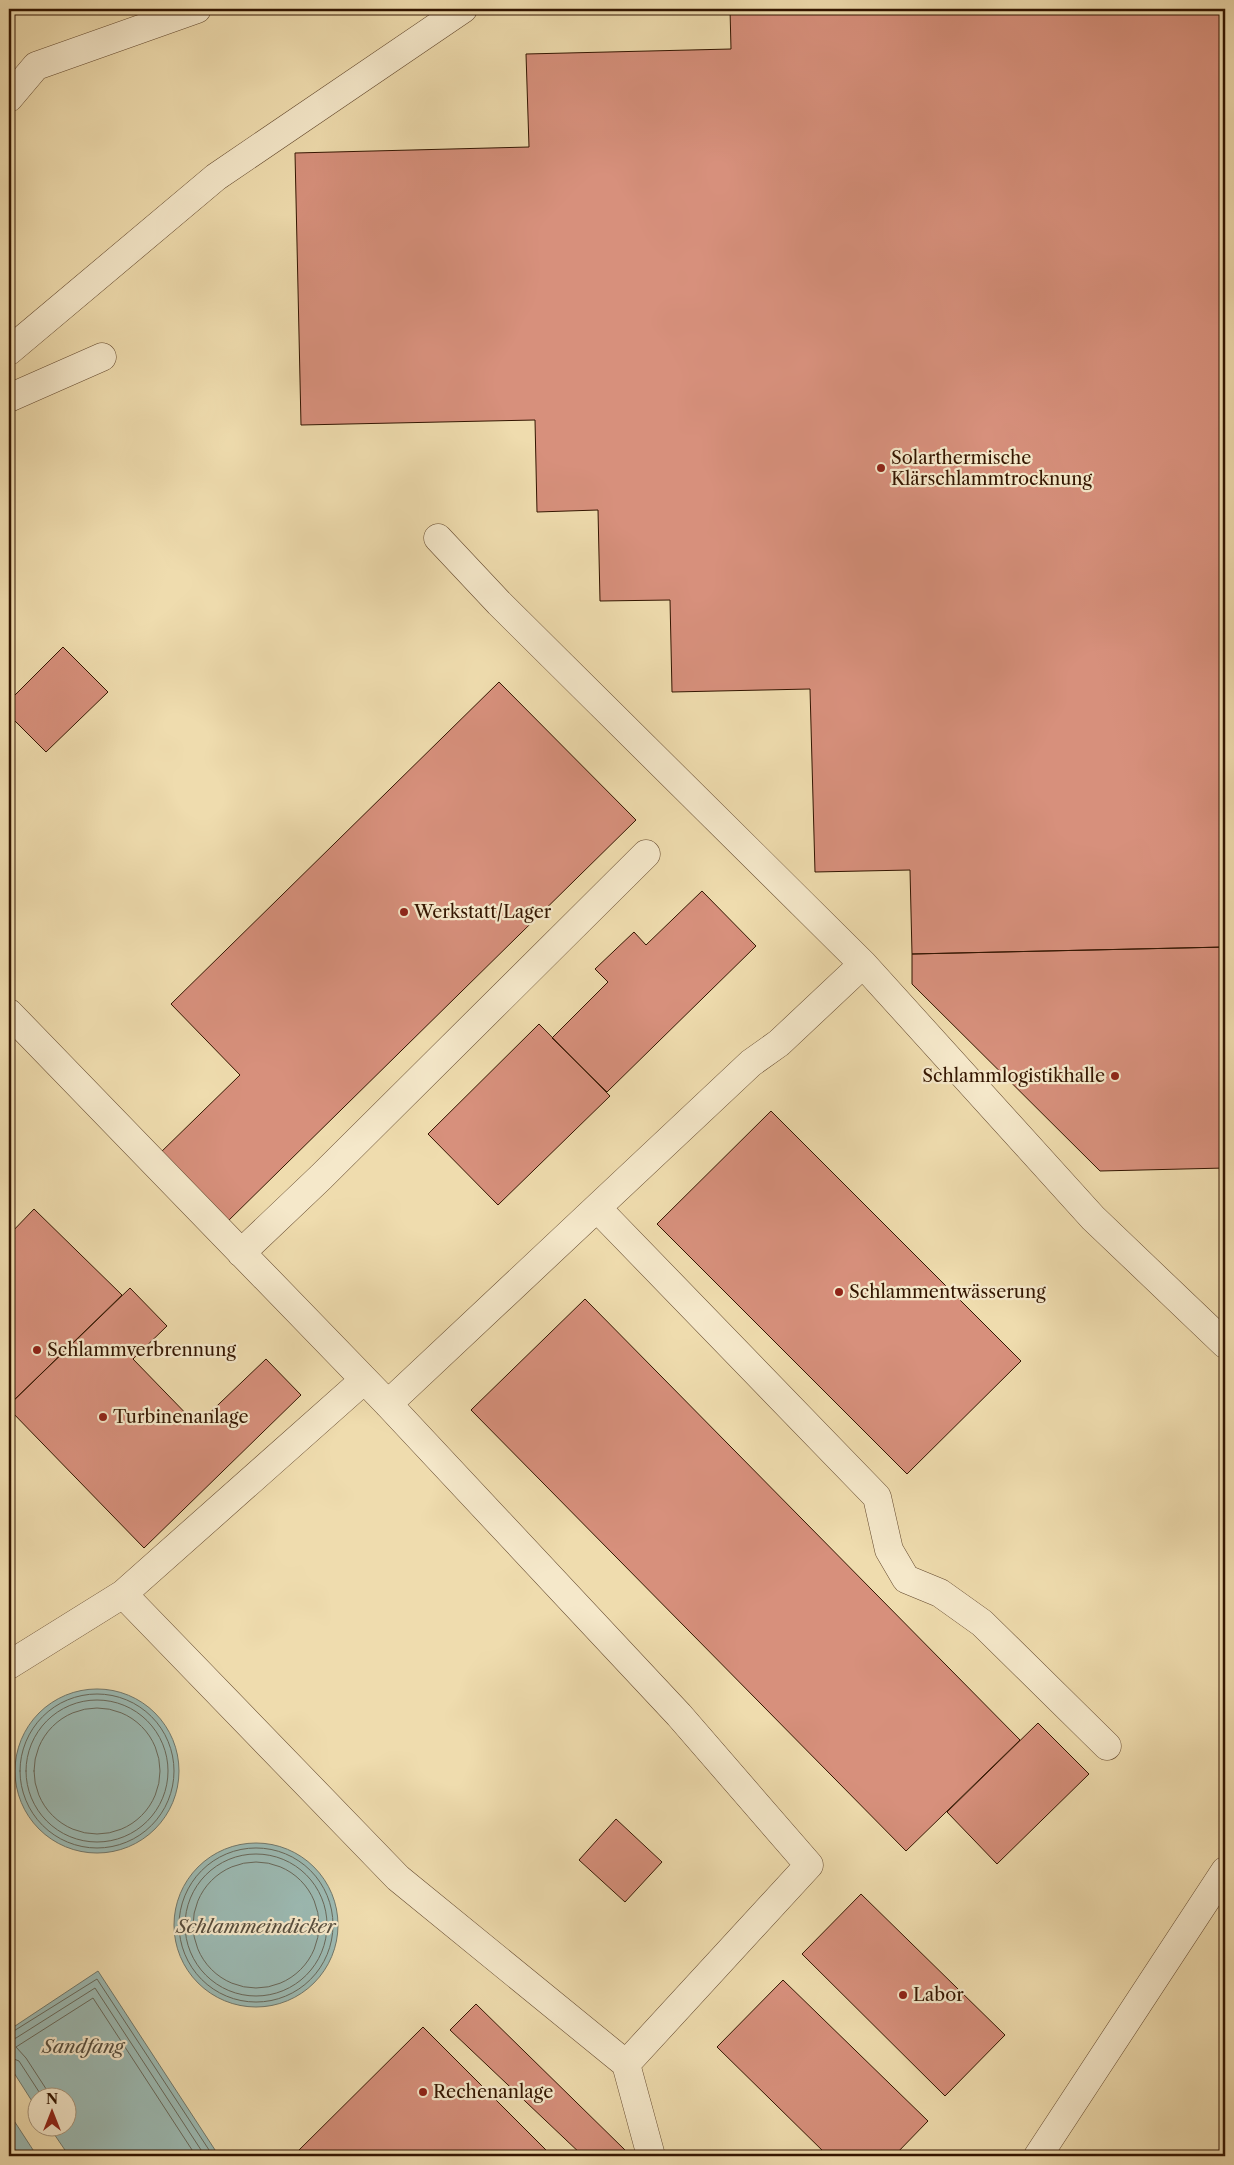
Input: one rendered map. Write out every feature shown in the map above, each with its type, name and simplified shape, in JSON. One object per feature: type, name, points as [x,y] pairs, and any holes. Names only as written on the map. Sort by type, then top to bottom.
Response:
[{"type":"lane","points":[[9,98],[36,66],[197,9]]},
{"type":"lane","points":[[9,351],[216,177],[463,9]]},
{"type":"lane","points":[[9,398],[102,357]]},
{"type":"lane","points":[[438,538],[498,603],[863,964],[1093,1218],[1225,1344]]},
{"type":"lane","points":[[242,1253],[646,854]]},
{"type":"lane","points":[[388,1404],[751,1063],[779,1043],[863,964]]},
{"type":"lane","points":[[9,1013],[388,1404],[679,1715],[809,1865],[626,2064]]},
{"type":"lane","points":[[597,1208],[877,1497],[889,1550],[906,1579],[940,1594],[982,1623],[1107,1746]]},
{"type":"lane","points":[[9,1665],[123,1594],[364,1380]]},
{"type":"lane","points":[[123,1594],[398,1878],[626,2064],[651,2156]]},
{"type":"lane","points":[[1038,2156],[1225,1871]]},
{"type":"water","points":[[105,1689],[128,1695],[143,1703],[155,1713],[165,1725],[176,1747],[179,1771],[176,1795],[165,1817],[155,1829],[143,1839],[121,1850],[89,1853],[73,1850],[51,1839],[29,1817],[18,1795],[15,1763],[18,1747],[29,1725],[51,1703],[73,1692]]},
{"type":"water","name":"Schlammeindicker","points":[[264,1843],[287,1849],[302,1857],[314,1867],[324,1879],[335,1901],[338,1925],[335,1949],[324,1971],[314,1983],[302,1993],[280,2004],[248,2007],[232,2004],[210,1993],[188,1971],[177,1949],[174,1917],[177,1901],[188,1879],[210,1857],[232,1846]]},
{"type":"water","name":"Sandfang","points":[[98,1971],[219,2156],[69,2156],[57,2138],[78,2138],[78,2088],[28,2088],[28,2095],[9,2065],[9,2030]]},
{"type":"water","points":[[9,2113],[37,2156],[9,2156]]},
{"type":"building","name":"Solarthermische Klärschlammtrocknung","points":[[730,9],[1225,9],[1225,947],[912,954],[910,870],[815,872],[810,689],[672,692],[670,600],[600,601],[598,510],[537,512],[535,420],[301,425],[295,153],[529,147],[526,54],[731,49]]},
{"type":"building","points":[[63,647],[108,692],[46,752],[9,715],[9,701]]},
{"type":"building","name":"Werkstatt/Lager","points":[[499,682],[636,820],[225,1224],[158,1155],[240,1075],[171,1004]]},
{"type":"building","points":[[702,891],[756,946],[607,1092],[552,1038],[608,982],[595,969],[634,932],[646,945]]},
{"type":"building","name":"Schlammlogistikhalle","points":[[1225,947],[1225,1168],[1100,1171],[912,984],[912,954]]},
{"type":"building","points":[[539,1024],[610,1096],[498,1205],[428,1134]]},
{"type":"building","name":"Schlammentwässerung","points":[[771,1111],[1021,1361],[907,1474],[657,1224]]},
{"type":"building","name":"Schlammverbrennung","points":[[34,1209],[122,1295],[9,1405],[9,1235]]},
{"type":"building","name":"Turbinenanlage","points":[[130,1288],[167,1326],[133,1359],[197,1425],[266,1359],[301,1395],[144,1548],[9,1409],[9,1405]]},
{"type":"building","points":[[585,1299],[1020,1740],[906,1851],[471,1410]]},
{"type":"building","points":[[1038,1723],[1089,1774],[997,1864],[947,1812]]},
{"type":"building","points":[[616,1819],[662,1862],[625,1902],[579,1860]]},
{"type":"building","name":"Labor","points":[[861,1894],[1005,2035],[945,2096],[802,1954]]},
{"type":"building","points":[[783,1980],[928,2121],[894,2156],[828,2156],[717,2047]]},
{"type":"building","points":[[476,2004],[625,2150],[619,2156],[583,2156],[450,2030]]},
{"type":"building","name":"Rechenanlage","points":[[423,2027],[552,2156],[293,2156]]},
{"type":"place","name":"Solarthermische Klärschlammtrocknung","points":[[881,468]]},
{"type":"place","name":"Werkstatt/Lager","points":[[404,912]]},
{"type":"place","name":"Schlammlogistikhalle","points":[[1115,1076]]},
{"type":"place","name":"Schlammentwässerung","points":[[839,1292]]},
{"type":"place","name":"Schlammverbrennung","points":[[37,1350]]},
{"type":"place","name":"Turbinenanlage","points":[[103,1417]]},
{"type":"place","name":"Labor","points":[[903,1995]]},
{"type":"place","name":"Rechenanlage","points":[[423,2092]]}]
